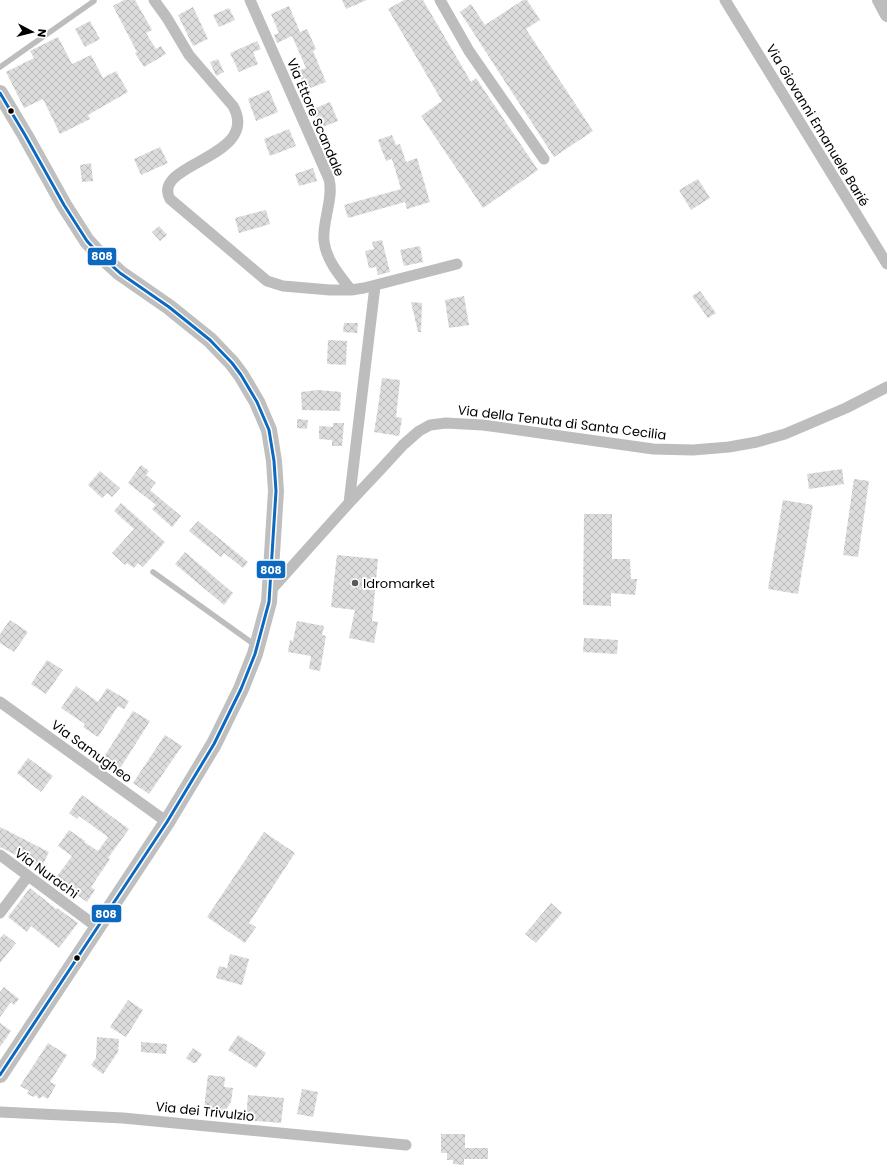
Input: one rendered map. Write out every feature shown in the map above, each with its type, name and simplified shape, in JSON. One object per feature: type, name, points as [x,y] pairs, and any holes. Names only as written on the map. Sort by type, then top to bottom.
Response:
[{"type":"main road","points":[[0,93],[64,205],[87,241],[120,273],[174,311],[210,340],[232,363],[241,375],[258,402],[268,430],[276,475],[276,503],[268,607],[257,647],[241,689],[214,744],[167,822],[0,1075]]},
{"type":"street","points":[[154,0],[167,18],[189,55],[233,106],[237,114],[238,121],[236,134],[229,143],[171,180],[167,189],[170,199],[267,281],[283,286],[330,290],[351,290],[374,286],[457,264]]},
{"type":"street","name":"Via Ettore Scandale","points":[[250,0],[329,179],[330,191],[324,230],[324,244],[332,264],[351,290]]},
{"type":"street","points":[[440,0],[469,51],[544,159]]},
{"type":"street","name":"Via Giovanni Emanuele Barié","points":[[725,0],[887,264]]},
{"type":"street","points":[[879,0],[887,16]]},
{"type":"street","points":[[349,503],[374,286]]},
{"type":"street","name":"Via della Tenuta di Santa Cecilia","points":[[270,591],[408,439],[430,425],[439,423],[483,425],[653,449],[693,450],[729,448],[785,434],[846,408],[887,387]]},
{"type":"street","name":"Via Samugheo","points":[[0,702],[167,822]]},
{"type":"street","name":"Via Nurachi","points":[[0,855],[97,927]]},
{"type":"street","points":[[0,913],[28,876]]},
{"type":"street","name":"Via dei Trivulzio","points":[[0,1112],[123,1118],[406,1145]]},
{"type":"lane","points":[[0,67],[94,1]]},
{"type":"lane","points":[[153,572],[257,647]]},
{"type":"building","points":[[124,0],[135,0],[152,30],[146,33],[156,49],[161,46],[166,54],[144,67],[135,53],[137,52],[113,6]]},
{"type":"building","points":[[342,0],[367,0],[346,9]]},
{"type":"building","points":[[404,0],[423,0],[471,82],[476,78],[538,170],[483,208],[421,116],[442,101],[388,9]]},
{"type":"building","points":[[523,0],[527,0],[540,20],[526,29],[593,131],[554,157],[460,12],[471,4],[485,25]]},
{"type":"building","points":[[289,6],[300,32],[307,29],[316,49],[313,51],[326,82],[305,90],[298,71],[306,68],[292,36],[277,43],[274,35],[279,33],[271,14]]},
{"type":"building","points":[[193,7],[208,39],[193,46],[178,15]]},
{"type":"building","points":[[229,8],[235,20],[219,27],[213,15]]},
{"type":"building","points":[[90,21],[100,39],[85,47],[75,29]]},
{"type":"building","points":[[58,37],[72,64],[91,55],[103,78],[116,71],[128,92],[88,115],[90,119],[60,134],[43,99],[24,108],[6,72],[34,58],[30,51]]},
{"type":"building","points":[[257,41],[261,49],[253,52],[258,64],[239,72],[230,53]]},
{"type":"building","points":[[218,59],[224,72],[216,76],[210,62]]},
{"type":"building","points":[[269,90],[278,112],[256,121],[248,99]]},
{"type":"building","points":[[330,102],[338,121],[320,128],[313,109]]},
{"type":"building","points":[[289,129],[296,146],[270,156],[264,139]]},
{"type":"building","points":[[392,135],[396,145],[400,144],[406,162],[417,158],[430,202],[407,209],[405,202],[348,218],[344,205],[401,189],[392,159],[386,161],[378,140]]},
{"type":"building","points":[[160,147],[168,163],[141,175],[134,159]]},
{"type":"building","points":[[91,163],[93,181],[82,182],[80,165]]},
{"type":"building","points":[[313,168],[317,181],[299,186],[295,174]]},
{"type":"building","points":[[698,179],[710,198],[691,210],[679,190]]},
{"type":"building","points":[[266,210],[270,224],[239,233],[235,218]]},
{"type":"building","points":[[159,226],[167,235],[160,241],[152,232]]},
{"type":"building","points":[[382,240],[390,272],[378,275],[376,267],[369,268],[365,251],[374,249],[372,242]]},
{"type":"building","points":[[420,246],[423,262],[404,266],[400,250]]},
{"type":"building","points":[[700,291],[716,313],[708,318],[692,296]]},
{"type":"building","points":[[464,296],[469,325],[449,328],[445,300]]},
{"type":"building","points":[[411,302],[422,303],[421,332],[418,332]]},
{"type":"building","points":[[344,323],[358,323],[357,333],[343,332]]},
{"type":"building","points":[[328,340],[347,341],[346,365],[327,364]]},
{"type":"building","points":[[382,378],[400,380],[396,417],[402,418],[399,436],[374,432]]},
{"type":"building","points":[[318,390],[341,392],[340,411],[302,410],[301,392]]},
{"type":"building","points":[[297,419],[308,420],[307,429],[297,428]]},
{"type":"building","points":[[333,423],[344,423],[342,446],[332,446],[332,440],[319,439],[319,426],[333,427]]},
{"type":"building","points":[[141,465],[149,471],[146,475],[156,483],[150,490],[181,516],[172,527],[152,509],[156,505],[128,483]]},
{"type":"building","points":[[842,469],[844,484],[809,489],[807,474]]},
{"type":"building","points":[[100,471],[120,488],[112,497],[107,493],[102,498],[88,485]]},
{"type":"building","points":[[854,479],[869,481],[858,557],[843,555]]},
{"type":"building","points":[[783,500],[813,505],[798,594],[768,589]]},
{"type":"building","points":[[121,503],[165,542],[143,567],[138,563],[134,568],[127,563],[125,565],[112,553],[134,529],[114,511]]},
{"type":"building","points":[[584,514],[612,514],[612,559],[630,559],[631,579],[637,579],[635,595],[611,593],[611,606],[583,605]]},
{"type":"building","points":[[198,521],[248,562],[243,568],[224,553],[221,557],[189,531]]},
{"type":"building","points":[[185,552],[233,593],[224,605],[175,564]]},
{"type":"building","name":"Idromarket","points":[[337,555],[378,559],[372,621],[378,622],[374,643],[349,638],[355,610],[331,607]]},
{"type":"building","points":[[10,620],[28,632],[14,652],[0,643],[0,634]]},
{"type":"building","points":[[297,621],[324,626],[322,635],[326,636],[320,671],[309,669],[311,656],[288,652],[290,640],[293,641]]},
{"type":"building","points":[[584,638],[618,640],[617,654],[583,652]]},
{"type":"building","points":[[47,660],[63,670],[46,694],[31,684]]},
{"type":"building","points":[[76,686],[98,702],[107,688],[129,701],[124,709],[118,706],[98,737],[83,727],[85,724],[61,708]]},
{"type":"building","points":[[133,711],[150,721],[119,770],[102,760]]},
{"type":"building","points":[[165,735],[182,746],[149,794],[133,783]]},
{"type":"building","points":[[28,758],[53,776],[41,792],[17,773]]},
{"type":"building","points":[[82,795],[129,829],[108,858],[110,859],[91,887],[95,890],[87,902],[55,879],[72,856],[58,846],[69,830],[98,851],[108,837],[79,816],[77,819],[69,813]]},
{"type":"building","points":[[0,827],[49,852],[41,868],[0,847]]},
{"type":"building","points":[[264,832],[295,853],[249,923],[256,927],[245,943],[207,917]]},
{"type":"building","points":[[30,888],[56,909],[57,908],[78,923],[59,948],[31,926],[27,932],[8,917]]},
{"type":"building","points":[[551,903],[562,913],[536,943],[525,934]]},
{"type":"building","points":[[4,934],[16,943],[0,963],[0,938]]},
{"type":"building","points":[[230,954],[249,959],[242,985],[216,978],[219,966],[227,968]]},
{"type":"building","points":[[4,987],[19,999],[14,1005],[11,1002],[0,1017],[0,992]]},
{"type":"building","points":[[128,1000],[143,1010],[126,1037],[110,1027]]},
{"type":"building","points":[[0,1023],[11,1031],[0,1047]]},
{"type":"building","points":[[238,1035],[266,1053],[256,1068],[228,1050]]},
{"type":"building","points":[[97,1037],[119,1039],[118,1052],[103,1074],[91,1065],[96,1058]]},
{"type":"building","points":[[141,1042],[167,1044],[166,1054],[141,1052]]},
{"type":"building","points":[[48,1043],[67,1055],[50,1082],[56,1085],[48,1099],[43,1096],[39,1099],[36,1095],[34,1097],[27,1094],[29,1091],[20,1086]]},
{"type":"building","points":[[193,1048],[202,1054],[196,1063],[193,1063],[186,1058]]},
{"type":"building","points":[[208,1075],[225,1077],[224,1087],[233,1088],[231,1102],[225,1111],[204,1108]]},
{"type":"building","points":[[302,1089],[318,1092],[313,1117],[297,1114]]},
{"type":"building","points":[[248,1095],[284,1098],[281,1123],[246,1120]]},
{"type":"building","points":[[441,1134],[465,1134],[465,1148],[488,1148],[488,1159],[464,1159],[464,1165],[453,1164],[453,1160],[447,1160],[447,1153],[441,1153]]},
{"type":"transit line","name":"808","points":[[0,93],[64,205],[87,241],[120,273],[169,307],[210,340],[232,363],[241,375],[257,402],[269,430],[274,461],[276,491],[269,602],[255,654],[241,689],[214,744],[167,822],[0,1075]]},
{"type":"place","name":"Idromarket","points":[[355,583]]}]
